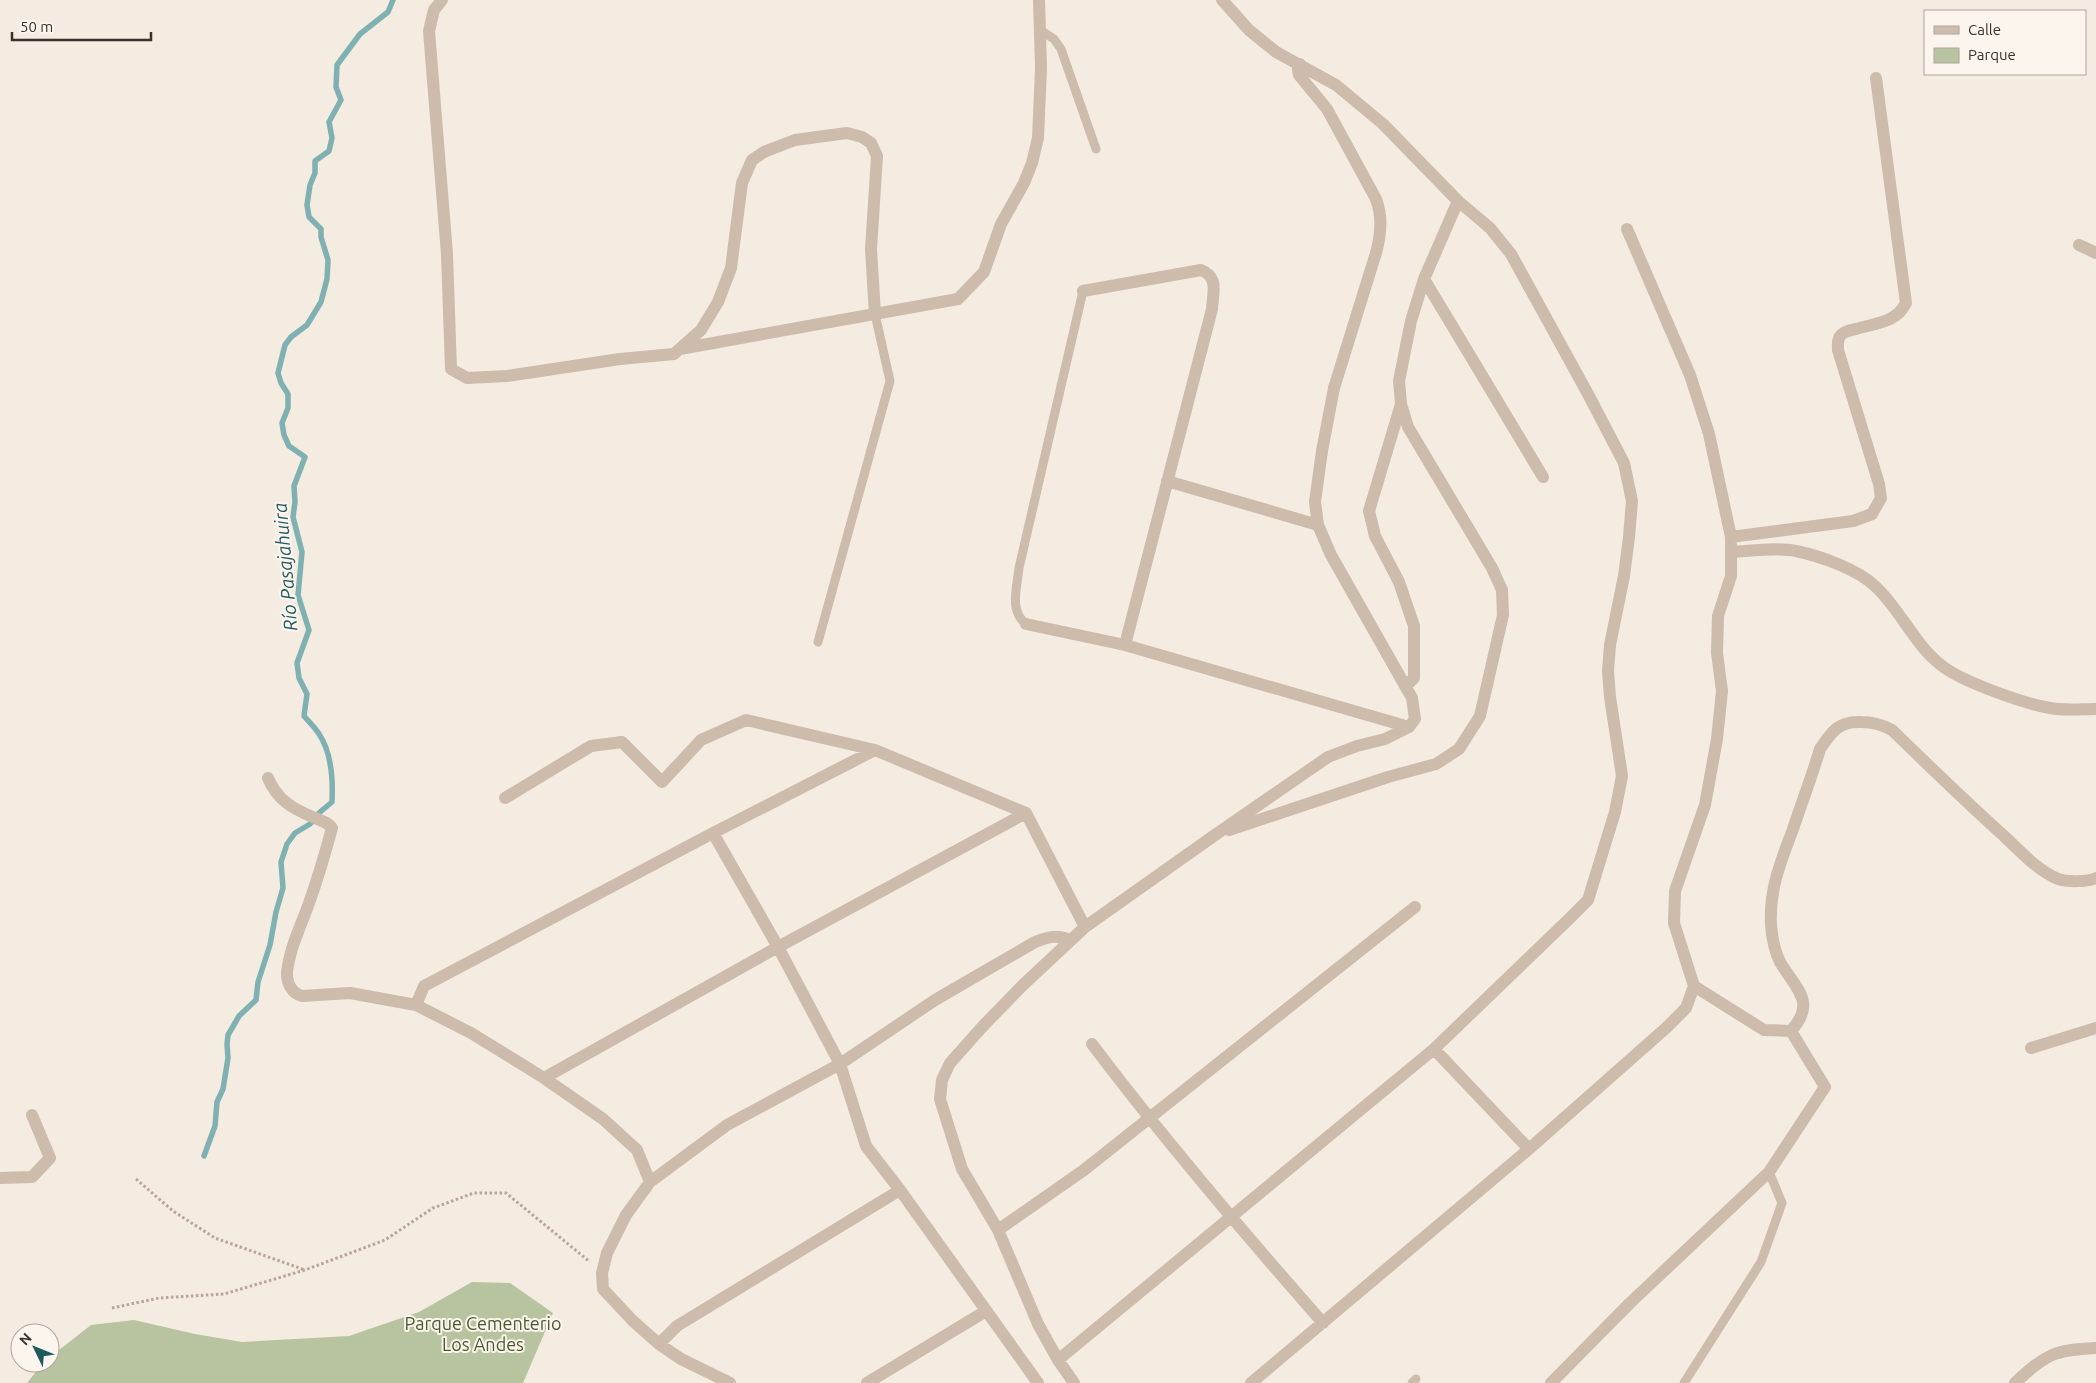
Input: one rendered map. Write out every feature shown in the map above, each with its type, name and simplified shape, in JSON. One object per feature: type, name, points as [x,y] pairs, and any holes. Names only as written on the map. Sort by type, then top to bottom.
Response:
[{"type":"street","points":[[442,0],[434,10],[429,31],[447,244],[451,369],[459,376],[467,378],[507,376],[620,359],[674,354],[701,330],[718,302],[731,268],[742,183],[752,160],[764,152],[795,140],[847,133],[862,137],[871,143],[877,156],[871,249],[875,314]]},
{"type":"street","points":[[680,349],[958,299],[984,272],[1001,224],[1024,182],[1038,138],[1041,68],[1039,0]]},
{"type":"street","points":[[1058,1360],[1434,1049],[1588,900],[1615,812],[1622,776],[1608,671],[1610,645],[1624,576],[1632,501],[1624,463],[1510,254],[1490,228],[1458,201],[1384,124],[1336,84],[1276,52],[1249,30],[1222,0]]},
{"type":"street","points":[[1074,1383],[1058,1360],[1038,1324],[998,1230],[959,1160],[940,1099],[942,1080],[950,1063],[984,1025],[1085,927],[1328,758],[1356,746],[1385,739],[1409,727],[1415,718],[1412,698],[1406,686],[1331,555],[1318,525],[1316,502],[1322,451],[1334,388],[1376,253],[1380,236],[1380,221],[1376,199],[1327,109],[1299,74],[1300,64]]},
{"type":"street","points":[[1731,538],[1853,521],[1872,514],[1881,498],[1879,484],[1838,350],[1838,340],[1841,335],[1848,331],[1892,319],[1901,313],[1906,303],[1876,78]]},
{"type":"street","points":[[1215,835],[1388,777],[1436,764],[1459,749],[1480,716],[1503,614],[1502,590],[1492,568],[1408,427],[1401,404],[1399,381],[1411,321],[1424,279],[1458,201]]},
{"type":"street","points":[[1251,1383],[1529,1149],[1666,1028],[1686,1008],[1694,986],[1674,923],[1675,891],[1705,804],[1717,739],[1722,691],[1717,653],[1718,616],[1731,576],[1731,538],[1709,434],[1690,375],[1627,229]]},
{"type":"street","points":[[2079,245],[2096,253]]},
{"type":"street","points":[[1082,291],[1200,270],[1209,273],[1213,280],[1212,308],[1125,645]]},
{"type":"street","points":[[1424,279],[1543,477]]},
{"type":"street","points":[[1401,404],[1369,511],[1375,536],[1399,582],[1414,626],[1414,678],[1406,686]]},
{"type":"street","points":[[1167,481],[1318,525]]},
{"type":"street","points":[[1731,552],[1795,550],[1848,568],[1875,586],[1928,654],[1954,674],[2018,700],[2051,708],[2096,708]]},
{"type":"street","points":[[1026,624],[1125,645],[1409,727]]},
{"type":"street","points":[[505,798],[591,746],[622,742],[662,782],[701,740],[746,720],[875,750],[1026,813],[1085,927]]},
{"type":"street","points":[[1791,1031],[1799,1022],[1804,1012],[1804,1000],[1779,960],[1772,939],[1770,905],[1776,877],[1820,749],[1831,733],[1840,725],[1850,721],[1882,724],[1892,730],[2030,860],[2048,874],[2060,880],[2091,880],[2096,878]]},
{"type":"street","points":[[416,1005],[424,986],[713,832],[875,750]]},
{"type":"street","points":[[268,778],[273,789],[281,799],[298,810],[329,824],[332,828],[308,904],[292,946],[287,974],[289,986],[296,994],[302,996],[350,993],[416,1005],[471,1033],[544,1078],[603,1119],[636,1150],[650,1182]]},
{"type":"street","points":[[544,1078],[778,947],[1026,813]]},
{"type":"street","points":[[713,832],[778,947],[840,1064],[866,1146],[900,1190],[1038,1383]]},
{"type":"street","points":[[998,1230],[1084,1170],[1415,907]]},
{"type":"street","points":[[730,1383],[681,1360],[659,1344],[612,1300],[603,1289],[602,1272],[607,1253],[626,1215],[650,1182],[728,1125],[840,1064],[935,1000],[1035,942],[1050,936],[1062,936],[1070,940]]},
{"type":"street","points":[[1694,986],[1764,1030],[1791,1031]]},
{"type":"street","points":[[2031,1048],[2096,1028]]},
{"type":"street","points":[[1551,1383],[1630,1303],[1769,1172],[1825,1087],[1791,1031]]},
{"type":"street","points":[[1092,1044],[1148,1118],[1230,1218],[1323,1323]]},
{"type":"street","points":[[1434,1049],[1529,1149]]},
{"type":"street","points":[[0,1178],[32,1177],[50,1158],[32,1115]]},
{"type":"street","points":[[659,1344],[677,1326],[900,1190]]},
{"type":"street","points":[[867,1383],[986,1311]]},
{"type":"street","points":[[2015,1383],[2034,1365],[2053,1353],[2096,1348]]},
{"type":"lane","points":[[1040,30],[1054,39],[1061,49],[1096,149]]},
{"type":"lane","points":[[1026,624],[1018,618],[1015,609],[1020,568],[1082,291]]},
{"type":"lane","points":[[818,642],[890,381],[875,314]]},
{"type":"lane","points":[[1684,1383],[1761,1262],[1782,1203],[1769,1172]]},
{"type":"path","points":[[136,1179],[173,1211],[215,1238],[306,1270]]},
{"type":"path","points":[[112,1308],[159,1298],[224,1294],[306,1270],[385,1240],[433,1208],[474,1193],[506,1193],[602,1272]]},
{"type":"green space","name":"Parque Cementerio Los Andes","points":[[472,1282],[510,1283],[553,1313],[523,1383],[27,1383],[35,1373],[60,1373],[60,1349],[91,1325],[134,1320],[195,1334],[242,1342],[349,1336],[419,1312]]},
{"type":"waterway","name":"Río Pasajahuira","points":[[204,1156],[215,1126],[217,1102],[223,1089],[228,1058],[228,1035],[239,1016],[256,1000],[258,982],[270,945],[283,888],[281,862],[287,844],[295,833],[310,824],[332,802],[332,776],[327,750],[319,734],[304,716],[307,694],[299,678],[297,663],[309,630],[298,595],[302,552],[293,517],[295,502],[294,486],[305,457],[289,446],[284,435],[282,423],[288,408],[288,394],[281,383],[278,373],[285,345],[291,337],[307,325],[321,302],[327,279],[328,260],[321,237],[321,229],[309,217],[307,205],[310,185],[315,173],[315,161],[329,151],[332,138],[329,122],[341,100],[336,87],[337,65],[360,34],[388,12],[393,0]]}]
